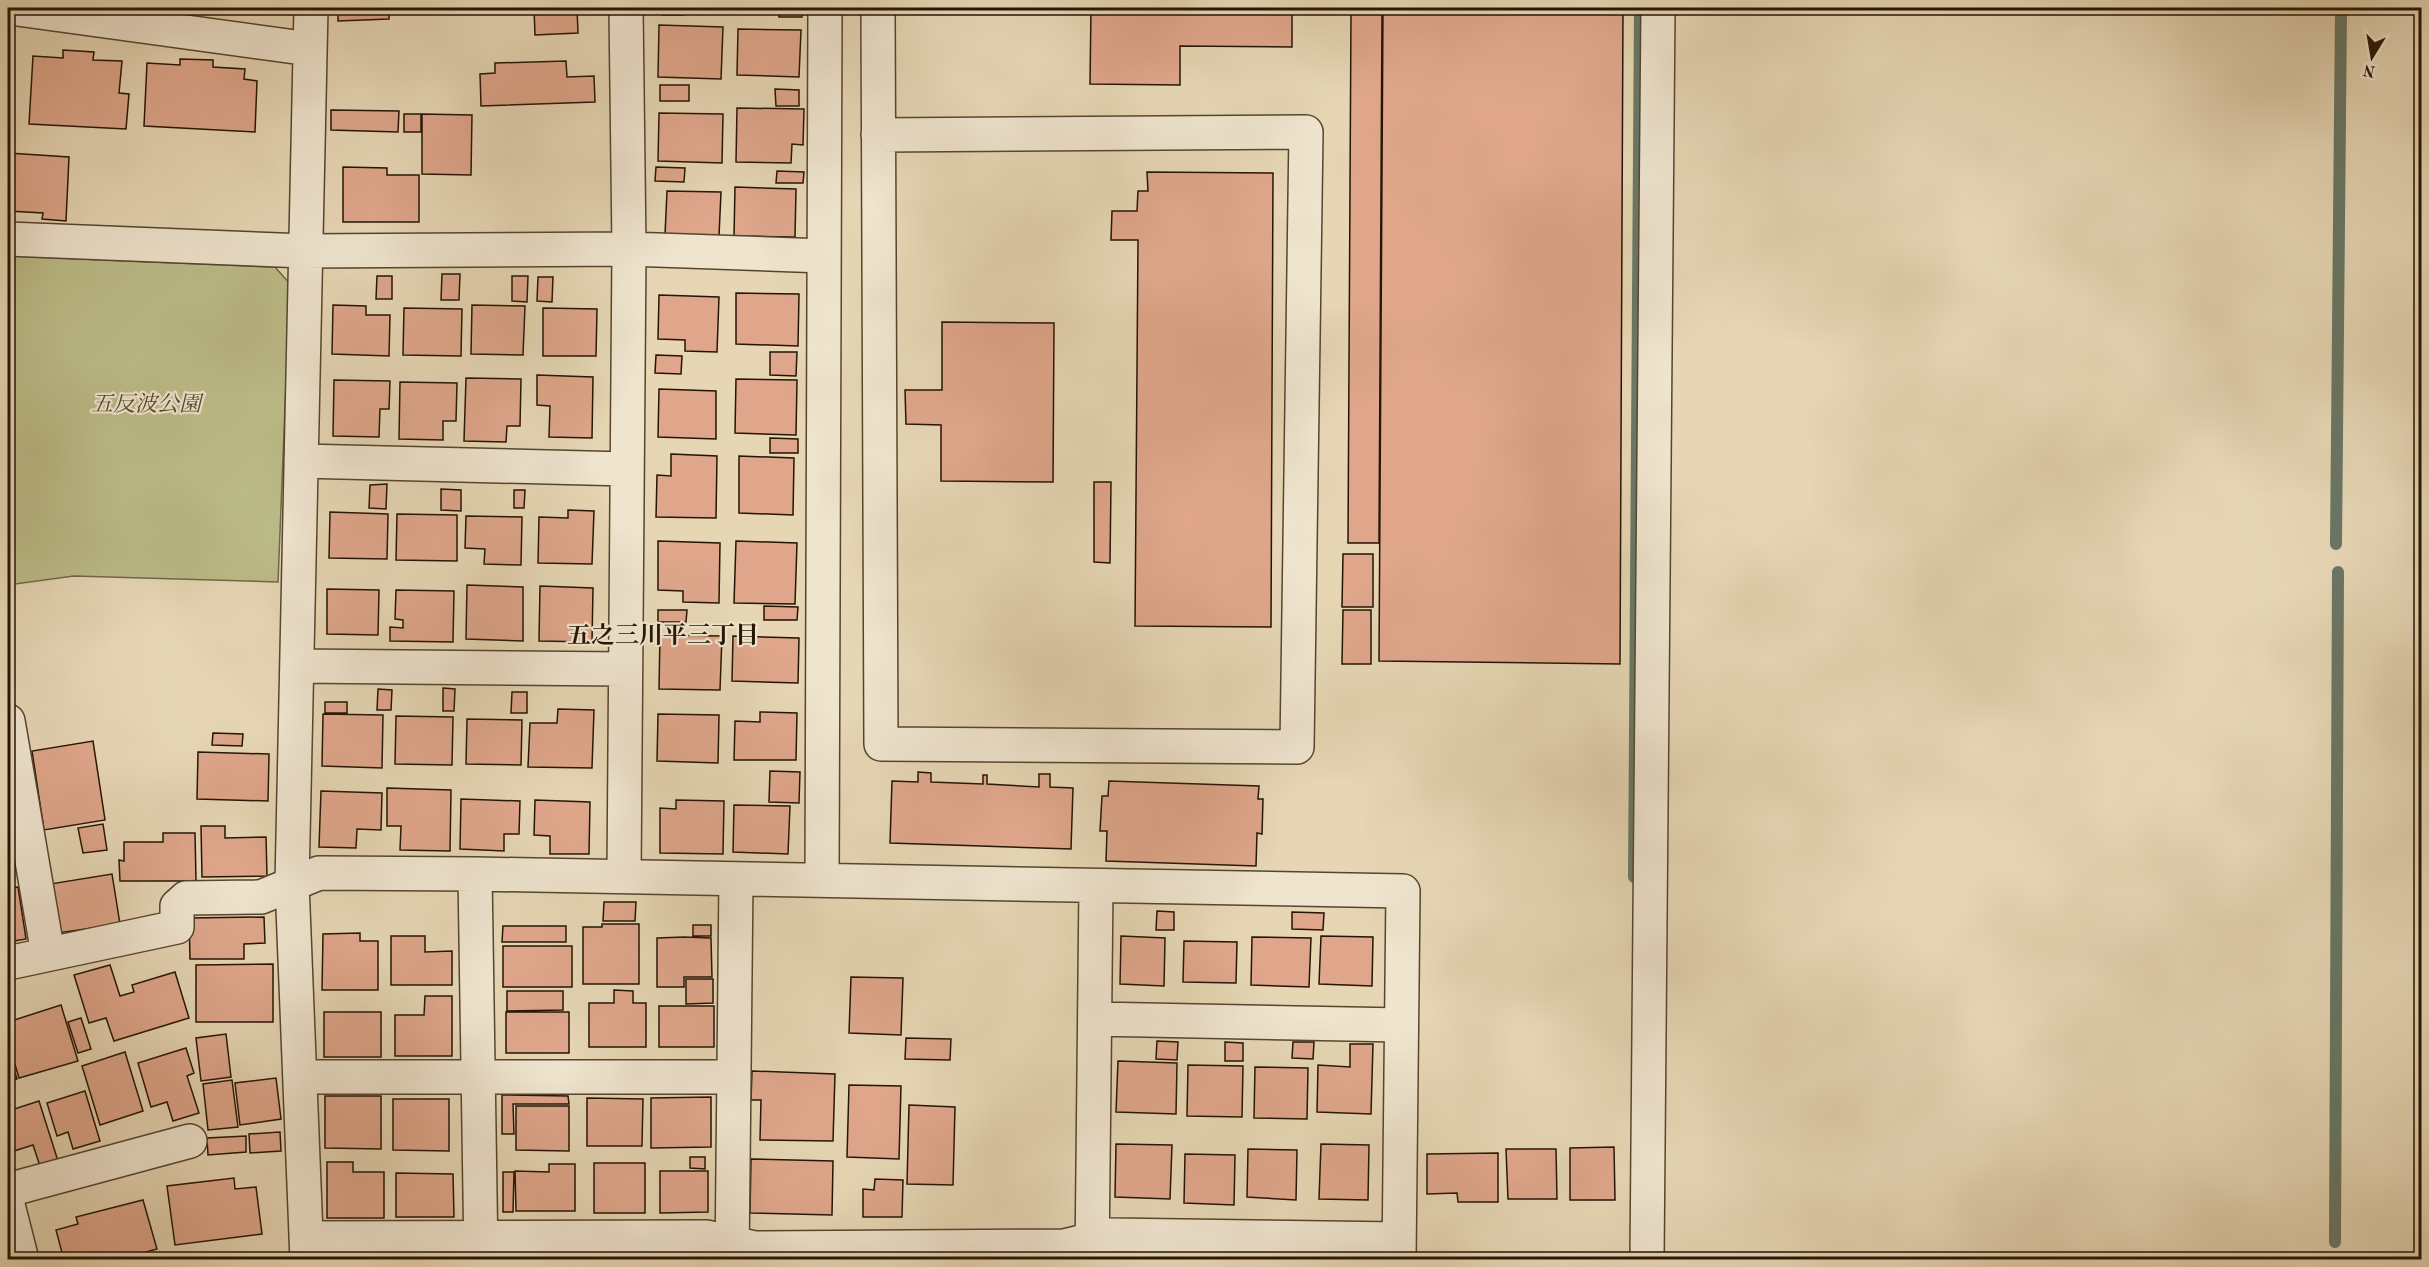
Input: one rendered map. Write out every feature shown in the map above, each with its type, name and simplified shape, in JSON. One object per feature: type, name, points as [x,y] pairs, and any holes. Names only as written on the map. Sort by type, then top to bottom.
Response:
[{"type":"street","points":[[10,8],[310,49]]},
{"type":"street","points":[[8,963],[177,927],[177,906],[186,898],[261,897],[292,883],[319,873],[624,876],[1402,891],[1399,1249],[1110,1235],[1092,1249],[1052,1246],[755,1248],[733,1251],[707,1237],[481,1249],[307,1249],[292,883],[311,8]]},
{"type":"street","points":[[624,876],[629,249],[626,8]]},
{"type":"street","points":[[822,880],[825,8]]},
{"type":"street","points":[[878,8],[878,135],[881,744],[1297,747],[1306,132],[878,135]]},
{"type":"street","points":[[1647,1260],[1658,8]]},
{"type":"street","points":[[8,239],[305,251],[629,249],[824,256]]},
{"type":"street","points":[[301,461],[627,469]]},
{"type":"street","points":[[297,666],[625,669]]},
{"type":"street","points":[[8,721],[48,954]]},
{"type":"street","points":[[475,874],[481,1249]]},
{"type":"street","points":[[733,1251],[736,879]]},
{"type":"street","points":[[1092,1249],[1096,885]]},
{"type":"street","points":[[1095,1019],[1401,1025]]},
{"type":"street","points":[[300,1077],[734,1077]]},
{"type":"street","points":[[8,1190],[190,1142]]},
{"type":"street","points":[[8,1205],[22,1260]]},
{"type":"green space","name":"五反波公園","points":[[8,256],[275,267],[290,284],[278,582],[74,576],[8,585]]},
{"type":"building","points":[[184,8],[218,8],[217,12]]},
{"type":"building","points":[[338,8],[389,8],[389,19],[338,21]]},
{"type":"building","points":[[411,8],[484,8],[484,9],[412,12]]},
{"type":"building","points":[[534,8],[596,8],[577,9],[578,33],[535,35]]},
{"type":"building","points":[[662,8],[684,8],[684,15],[662,15]]},
{"type":"building","points":[[779,8],[802,8],[802,17],[779,17]]},
{"type":"building","points":[[1091,8],[1292,8],[1292,47],[1180,46],[1180,85],[1090,84]]},
{"type":"building","points":[[1383,8],[1623,8],[1620,664],[1379,661]]},
{"type":"building","points":[[1351,12],[1382,12],[1379,543],[1348,543]]},
{"type":"building","points":[[659,25],[723,27],[721,79],[658,77]]},
{"type":"building","points":[[738,29],[801,30],[799,77],[737,75]]},
{"type":"building","points":[[63,50],[94,52],[93,60],[122,61],[119,93],[129,94],[126,129],[29,124],[33,56],[63,58]]},
{"type":"building","points":[[180,59],[213,60],[213,67],[245,69],[244,79],[257,81],[255,132],[144,126],[147,63],[180,65]]},
{"type":"building","points":[[566,61],[567,77],[594,76],[595,102],[481,106],[480,74],[495,73],[495,63]]},
{"type":"building","points":[[660,85],[689,85],[689,101],[660,101]]},
{"type":"building","points":[[775,89],[799,90],[799,106],[776,106]]},
{"type":"building","points":[[737,108],[804,109],[803,145],[792,144],[791,163],[736,162]]},
{"type":"building","points":[[331,110],[399,111],[398,132],[331,130]]},
{"type":"building","points":[[659,113],[723,114],[722,163],[658,161]]},
{"type":"building","points":[[404,114],[421,114],[421,132],[404,132]]},
{"type":"building","points":[[422,114],[472,115],[471,175],[422,174]]},
{"type":"building","points":[[8,153],[69,157],[66,221],[42,219],[43,213],[8,211]]},
{"type":"building","points":[[343,167],[387,168],[387,175],[419,175],[419,222],[343,222]]},
{"type":"building","points":[[656,167],[685,168],[684,182],[655,181]]},
{"type":"building","points":[[777,171],[804,172],[803,183],[776,183]]},
{"type":"building","points":[[1147,172],[1273,173],[1271,627],[1135,626],[1138,240],[1111,240],[1112,211],[1137,211],[1138,191],[1148,191]]},
{"type":"building","points":[[735,187],[796,189],[795,237],[734,236]]},
{"type":"building","points":[[667,191],[721,192],[719,236],[665,235]]},
{"type":"building","points":[[442,274],[460,274],[459,300],[441,300]]},
{"type":"building","points":[[377,276],[392,276],[392,299],[376,299]]},
{"type":"building","points":[[512,276],[528,276],[527,302],[512,301]]},
{"type":"building","points":[[538,277],[553,277],[552,302],[537,301]]},
{"type":"building","points":[[736,293],[799,294],[798,346],[736,344]]},
{"type":"building","points":[[659,295],[719,297],[717,352],[685,351],[685,340],[658,339]]},
{"type":"building","points":[[333,305],[366,306],[366,315],[390,315],[389,356],[332,354]]},
{"type":"building","points":[[472,305],[525,306],[523,355],[471,354]]},
{"type":"building","points":[[404,308],[462,309],[461,356],[403,355]]},
{"type":"building","points":[[543,308],[597,309],[596,356],[543,356]]},
{"type":"building","points":[[942,322],[1054,323],[1053,482],[941,481],[941,425],[906,424],[905,390],[942,390]]},
{"type":"building","points":[[770,352],[797,352],[796,376],[770,375]]},
{"type":"building","points":[[656,355],[682,356],[681,374],[655,373]]},
{"type":"building","points":[[537,375],[593,377],[592,438],[549,437],[550,406],[537,405]]},
{"type":"building","points":[[466,378],[521,379],[520,426],[507,426],[506,442],[464,441]]},
{"type":"building","points":[[736,379],[797,380],[796,435],[735,433]]},
{"type":"building","points":[[334,380],[390,381],[389,409],[380,409],[379,437],[333,436]]},
{"type":"building","points":[[400,382],[457,383],[456,421],[443,421],[443,440],[399,439]]},
{"type":"building","points":[[659,389],[716,391],[716,439],[658,437]]},
{"type":"building","points":[[770,438],[798,439],[798,453],[770,453]]},
{"type":"building","points":[[671,454],[717,456],[716,518],[656,517],[657,475],[671,476]]},
{"type":"building","points":[[739,456],[794,458],[793,515],[739,513]]},
{"type":"building","points":[[1094,482],[1111,482],[1110,563],[1094,562]]},
{"type":"building","points":[[387,484],[386,509],[369,508],[370,485]]},
{"type":"building","points":[[441,489],[461,490],[461,511],[441,510]]},
{"type":"building","points":[[514,490],[525,490],[524,508],[514,508]]},
{"type":"building","points":[[568,510],[594,511],[592,564],[538,563],[539,517],[568,518]]},
{"type":"building","points":[[330,512],[388,514],[387,559],[329,558]]},
{"type":"building","points":[[397,514],[457,515],[457,561],[396,560]]},
{"type":"building","points":[[466,516],[522,517],[521,565],[484,564],[485,549],[465,548]]},
{"type":"building","points":[[658,541],[720,543],[719,603],[683,602],[683,591],[658,590]]},
{"type":"building","points":[[736,541],[797,543],[795,604],[734,603]]},
{"type":"building","points":[[1343,554],[1373,554],[1373,607],[1342,607]]},
{"type":"building","points":[[467,585],[523,587],[523,641],[466,639]]},
{"type":"building","points":[[540,586],[593,588],[592,642],[539,641]]},
{"type":"building","points":[[327,589],[379,590],[378,635],[327,634]]},
{"type":"building","points":[[396,590],[454,591],[453,642],[390,641],[390,627],[403,628],[403,620],[395,619]]},
{"type":"building","points":[[764,606],[798,607],[797,620],[764,620]]},
{"type":"building","points":[[658,610],[687,610],[686,622],[658,622]]},
{"type":"building","points":[[1343,610],[1371,610],[1371,664],[1342,664]]},
{"type":"building","points":[[660,635],[722,636],[720,690],[659,689]]},
{"type":"building","points":[[733,636],[799,638],[798,683],[732,681]]},
{"type":"building","points":[[443,688],[455,689],[454,711],[443,711]]},
{"type":"building","points":[[378,689],[392,690],[391,710],[377,710]]},
{"type":"building","points":[[512,692],[527,692],[527,713],[511,713]]},
{"type":"building","points":[[325,702],[347,702],[347,713],[325,713]]},
{"type":"building","points":[[558,709],[594,710],[592,768],[528,767],[530,723],[557,723]]},
{"type":"building","points":[[760,712],[797,713],[796,760],[734,760],[735,721],[760,722]]},
{"type":"building","points":[[323,714],[383,715],[382,768],[322,766]]},
{"type":"building","points":[[658,714],[719,715],[718,763],[657,761]]},
{"type":"building","points":[[396,716],[453,717],[452,765],[395,764]]},
{"type":"building","points":[[467,719],[522,720],[521,765],[466,764]]},
{"type":"building","points":[[213,733],[243,734],[242,746],[212,745]]},
{"type":"building","points":[[93,741],[105,820],[44,830],[32,751]]},
{"type":"building","points":[[198,752],[269,754],[268,801],[197,799]]},
{"type":"building","points":[[770,771],[800,772],[799,803],[769,802]]},
{"type":"building","points":[[918,772],[931,773],[931,782],[983,784],[983,775],[987,775],[987,784],[1039,787],[1039,774],[1050,774],[1050,787],[1073,788],[1071,849],[890,843],[892,781],[918,782]]},
{"type":"building","points":[[1109,781],[1259,786],[1258,799],[1263,799],[1262,834],[1257,833],[1256,866],[1106,861],[1107,831],[1100,831],[1102,796],[1108,796]]},
{"type":"building","points":[[387,788],[451,790],[450,851],[400,850],[401,826],[387,826]]},
{"type":"building","points":[[321,791],[382,793],[381,830],[357,829],[356,848],[319,847]]},
{"type":"building","points":[[461,799],[520,801],[519,834],[504,834],[504,851],[460,849]]},
{"type":"building","points":[[535,800],[590,802],[589,854],[550,854],[550,836],[534,835]]},
{"type":"building","points":[[676,800],[724,801],[723,854],[660,853],[660,808],[676,809]]},
{"type":"building","points":[[734,805],[790,806],[788,854],[733,852]]},
{"type":"building","points":[[103,824],[107,850],[83,853],[78,828]]},
{"type":"building","points":[[201,826],[225,826],[225,838],[266,837],[267,876],[202,877]]},
{"type":"building","points":[[163,833],[195,833],[196,881],[120,881],[119,860],[124,861],[124,842],[163,842]]},
{"type":"building","points":[[112,874],[120,924],[58,933],[50,884]]},
{"type":"building","points":[[18,887],[26,939],[8,942],[8,889]]},
{"type":"building","points":[[604,902],[636,902],[635,921],[603,921]]},
{"type":"building","points":[[1157,911],[1174,912],[1174,930],[1156,930]]},
{"type":"building","points":[[1292,912],[1324,913],[1323,930],[1292,929]]},
{"type":"building","points":[[264,917],[265,943],[244,944],[244,959],[190,959],[189,918]]},
{"type":"building","points":[[602,924],[639,924],[639,984],[583,984],[583,927],[602,927]]},
{"type":"building","points":[[693,925],[711,925],[711,936],[693,936]]},
{"type":"building","points":[[503,926],[566,926],[566,942],[502,942]]},
{"type":"building","points":[[360,933],[360,941],[378,941],[378,990],[322,990],[323,934]]},
{"type":"building","points":[[391,936],[425,936],[425,952],[452,951],[452,985],[391,985]]},
{"type":"building","points":[[1121,936],[1165,938],[1164,986],[1120,984]]},
{"type":"building","points":[[1321,936],[1373,937],[1372,986],[1319,984]]},
{"type":"building","points":[[1252,937],[1311,938],[1309,987],[1251,985]]},
{"type":"building","points":[[657,938],[711,938],[712,977],[684,977],[684,987],[657,987]]},
{"type":"building","points":[[1184,941],[1237,942],[1236,983],[1183,982]]},
{"type":"building","points":[[503,946],[572,946],[572,987],[503,987]]},
{"type":"building","points":[[273,964],[273,1022],[196,1022],[196,965]]},
{"type":"building","points":[[110,965],[120,996],[134,992],[132,985],[175,972],[189,1018],[114,1041],[106,1018],[89,1023],[74,975]]},
{"type":"building","points":[[851,977],[903,978],[901,1035],[849,1033]]},
{"type":"building","points":[[686,979],[713,979],[713,1003],[686,1004]]},
{"type":"building","points":[[614,990],[633,991],[633,1003],[646,1003],[646,1047],[589,1047],[589,1003],[614,1003]]},
{"type":"building","points":[[507,991],[563,991],[563,1010],[507,1011]]},
{"type":"building","points":[[425,996],[452,996],[452,1056],[395,1056],[395,1015],[424,1015]]},
{"type":"building","points":[[61,1005],[78,1061],[19,1078],[8,1041],[8,1022]]},
{"type":"building","points":[[659,1006],[714,1006],[714,1047],[659,1047]]},
{"type":"building","points":[[324,1012],[381,1012],[381,1057],[324,1057]]},
{"type":"building","points":[[506,1012],[569,1012],[569,1053],[506,1053]]},
{"type":"building","points":[[81,1018],[91,1049],[78,1053],[68,1022]]},
{"type":"building","points":[[226,1034],[231,1077],[201,1081],[196,1038]]},
{"type":"building","points":[[906,1038],[951,1039],[950,1060],[905,1059]]},
{"type":"building","points":[[1157,1041],[1178,1042],[1177,1060],[1156,1059]]},
{"type":"building","points":[[1225,1042],[1243,1043],[1243,1061],[1225,1061]]},
{"type":"building","points":[[1293,1042],[1314,1042],[1313,1059],[1292,1058]]},
{"type":"building","points":[[1350,1044],[1373,1044],[1371,1114],[1317,1112],[1318,1065],[1350,1067]]},
{"type":"building","points":[[186,1048],[194,1073],[187,1076],[199,1113],[173,1121],[167,1102],[151,1107],[138,1063]]},
{"type":"building","points":[[8,1049],[17,1079],[8,1082]]},
{"type":"building","points":[[125,1052],[143,1111],[100,1125],[82,1066]]},
{"type":"building","points":[[1118,1061],[1177,1063],[1176,1114],[1116,1112]]},
{"type":"building","points":[[1188,1065],[1243,1066],[1242,1117],[1187,1116]]},
{"type":"building","points":[[1255,1067],[1308,1068],[1307,1119],[1254,1118]]},
{"type":"building","points":[[752,1071],[835,1074],[833,1141],[760,1140],[761,1100],[751,1100]]},
{"type":"building","points":[[276,1078],[281,1119],[240,1125],[235,1083]]},
{"type":"building","points":[[232,1080],[238,1127],[208,1130],[203,1084]]},
{"type":"building","points":[[849,1085],[901,1086],[899,1159],[847,1157]]},
{"type":"building","points":[[85,1091],[100,1141],[73,1149],[68,1132],[57,1136],[47,1103]]},
{"type":"building","points":[[502,1095],[568,1096],[569,1104],[513,1104],[514,1134],[502,1134]]},
{"type":"building","points":[[325,1096],[381,1096],[381,1149],[325,1148]]},
{"type":"building","points":[[711,1097],[711,1147],[651,1148],[651,1098]]},
{"type":"building","points":[[587,1098],[643,1099],[642,1146],[587,1146]]},
{"type":"building","points":[[393,1099],[449,1099],[449,1151],[393,1150]]},
{"type":"building","points":[[39,1101],[58,1161],[40,1166],[33,1145],[14,1151],[8,1131],[8,1111]]},
{"type":"building","points":[[909,1105],[955,1107],[953,1185],[907,1184]]},
{"type":"building","points":[[516,1106],[569,1106],[569,1151],[516,1150]]},
{"type":"building","points":[[280,1132],[281,1151],[250,1153],[249,1134]]},
{"type":"building","points":[[246,1136],[246,1152],[208,1155],[207,1138]]},
{"type":"building","points":[[1116,1144],[1172,1145],[1170,1199],[1115,1197]]},
{"type":"building","points":[[1321,1144],[1369,1145],[1368,1200],[1319,1199]]},
{"type":"building","points":[[1614,1147],[1615,1200],[1570,1200],[1570,1148]]},
{"type":"building","points":[[1248,1149],[1297,1150],[1296,1200],[1247,1197]]},
{"type":"building","points":[[1506,1149],[1556,1149],[1557,1199],[1508,1199]]},
{"type":"building","points":[[1498,1153],[1498,1202],[1458,1202],[1457,1193],[1427,1194],[1427,1154]]},
{"type":"building","points":[[1185,1154],[1235,1155],[1234,1205],[1184,1203]]},
{"type":"building","points":[[690,1157],[705,1157],[705,1169],[690,1168]]},
{"type":"building","points":[[751,1159],[833,1161],[832,1215],[750,1213]]},
{"type":"building","points":[[327,1162],[353,1162],[353,1172],[384,1172],[384,1218],[327,1218]]},
{"type":"building","points":[[594,1163],[645,1163],[645,1213],[594,1213]]},
{"type":"building","points":[[549,1164],[575,1164],[575,1211],[516,1211],[515,1171],[549,1172]]},
{"type":"building","points":[[660,1171],[708,1171],[708,1212],[660,1213]]},
{"type":"building","points":[[503,1172],[514,1172],[513,1212],[503,1212]]},
{"type":"building","points":[[396,1173],[453,1174],[454,1217],[396,1217]]},
{"type":"building","points":[[234,1178],[235,1189],[256,1187],[262,1234],[175,1245],[167,1186]]},
{"type":"building","points":[[875,1179],[903,1180],[902,1217],[863,1217],[863,1189],[874,1190]]},
{"type":"building","points":[[143,1200],[157,1249],[117,1260],[64,1260],[56,1230],[78,1224],[76,1217]]},
{"type":"building","points":[[431,1251],[457,1252],[457,1260],[431,1260]]},
{"type":"building","points":[[652,1251],[681,1252],[680,1260],[652,1260]]},
{"type":"building","points":[[686,1252],[709,1252],[709,1260],[686,1260]]},
{"type":"building","points":[[581,1253],[642,1253],[642,1260],[581,1260]]},
{"type":"building","points":[[1568,1253],[1614,1253],[1614,1260],[1568,1260]]},
{"type":"building","points":[[329,1254],[357,1254],[356,1259],[385,1260],[329,1260]]},
{"type":"waterway","points":[[1634,877],[1640,8]]},
{"type":"waterway","points":[[2336,544],[2341,8]]},
{"type":"waterway","points":[[2335,1242],[2338,572]]},
{"type":"district","name":"五之三川平三丁目","points":[[663,635]]}]
